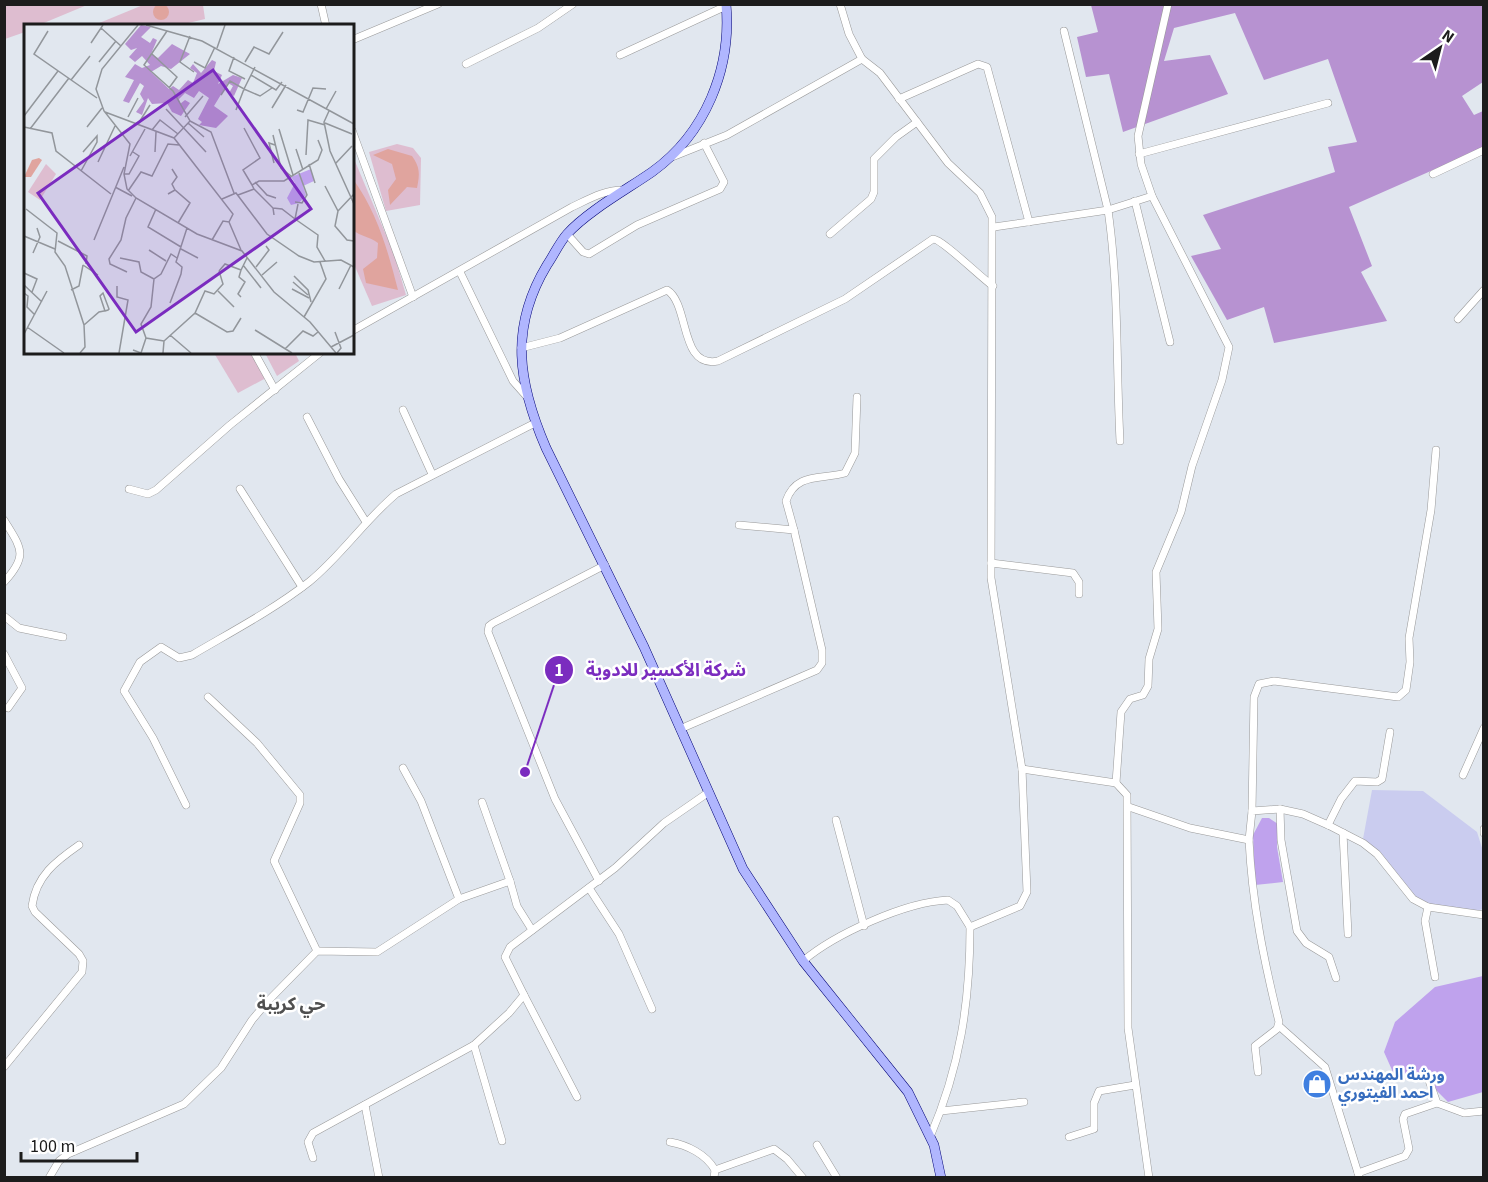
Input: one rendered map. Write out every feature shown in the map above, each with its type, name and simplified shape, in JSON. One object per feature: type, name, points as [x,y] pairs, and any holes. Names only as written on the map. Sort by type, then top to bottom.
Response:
[{"type":"main road","points":[[726,5],[726,42],[716,87],[698,124],[672,157],[567,234],[531,294],[521,348],[521,372],[535,423],[604,565],[743,869],[802,961],[897,1076],[918,1111],[930,1137],[941,1178]]},
{"type":"street","points":[[321,4],[326,24]]},
{"type":"street","points":[[354,39],[438,4]]},
{"type":"street","points":[[466,64],[538,28],[573,4]]},
{"type":"street","points":[[1116,783],[1121,712],[1130,699],[1143,694],[1148,686],[1149,659],[1158,629],[1156,572],[1181,512],[1192,466],[1222,380],[1229,347],[1152,196],[1139,154],[1141,120],[1168,4]]},
{"type":"street","points":[[620,55],[726,5]]},
{"type":"street","points":[[842,5],[849,34],[861,59],[880,73],[948,163],[980,193],[992,217],[994,227],[991,563],[1022,769],[1026,899],[1020,906],[970,927]]},
{"type":"street","points":[[1064,31],[1108,210],[1116,286],[1120,441]]},
{"type":"street","points":[[672,157],[727,135],[780,108],[861,59]]},
{"type":"street","points":[[899,99],[978,64],[987,67],[1029,222]]},
{"type":"street","points":[[1139,154],[1328,103]]},
{"type":"street","points":[[830,234],[871,199],[874,192],[874,159],[896,137],[918,122]]},
{"type":"street","points":[[354,135],[413,297]]},
{"type":"street","points":[[567,234],[583,252],[589,254],[637,225],[720,189],[724,182],[704,143]]},
{"type":"street","points":[[1433,174],[1484,150]]},
{"type":"street","points":[[354,330],[572,207],[601,194],[625,190]]},
{"type":"street","points":[[994,227],[1108,210],[1152,196]]},
{"type":"street","points":[[1135,201],[1170,342]]},
{"type":"street","points":[[521,348],[560,338],[667,290],[677,300],[687,335],[699,358],[708,363],[718,361],[845,299],[933,238],[944,242],[972,271],[993,286]]},
{"type":"street","points":[[460,272],[513,381],[528,398]]},
{"type":"street","points":[[1458,319],[1484,290]]},
{"type":"street","points":[[255,354],[275,390]]},
{"type":"street","points":[[129,489],[148,494],[156,490],[319,354]]},
{"type":"street","points":[[680,729],[821,666],[822,650],[786,501],[795,484],[802,480],[845,472],[853,460],[857,397]]},
{"type":"street","points":[[403,410],[432,474]]},
{"type":"street","points":[[307,417],[339,479],[366,522]]},
{"type":"street","points":[[186,805],[153,738],[125,697],[126,684],[140,662],[161,647],[180,658],[192,656],[302,586],[324,568],[366,522],[396,494],[535,423]]},
{"type":"street","points":[[1436,450],[1431,510],[1409,638],[1410,662],[1406,690],[1398,697],[1274,681],[1259,684],[1254,697],[1252,811],[1249,840],[1252,892],[1258,934],[1279,1026],[1325,1067],[1358,1175],[1405,1156],[1409,1149],[1403,1119],[1405,1114],[1437,1103],[1464,1113],[1484,1111]]},
{"type":"street","points":[[240,489],[302,586]]},
{"type":"street","points":[[4,520],[22,554],[21,561],[4,582]]},
{"type":"street","points":[[739,525],[782,531],[794,530]]},
{"type":"street","points":[[991,563],[1073,573],[1079,582],[1079,594]]},
{"type":"street","points":[[599,881],[555,799],[488,632],[489,626],[493,623],[604,565]]},
{"type":"street","points":[[4,616],[20,628],[63,636]]},
{"type":"street","points":[[4,654],[22,688],[8,708]]},
{"type":"street","points":[[208,697],[257,743],[300,795],[300,803],[274,861],[316,951]]},
{"type":"street","points":[[1463,775],[1484,728]]},
{"type":"street","points":[[1328,825],[1341,799],[1355,781],[1377,782],[1382,779],[1390,732]]},
{"type":"street","points":[[403,768],[421,801],[459,899]]},
{"type":"street","points":[[1022,769],[1116,783],[1127,795],[1129,807],[1128,1029],[1149,1178]]},
{"type":"street","points":[[578,1097],[505,957],[510,947],[599,881],[664,823],[709,792]]},
{"type":"street","points":[[482,802],[518,906],[532,930]]},
{"type":"street","points":[[1129,807],[1190,828],[1249,840]]},
{"type":"street","points":[[1252,811],[1280,809],[1303,814],[1328,825],[1377,854],[1413,899],[1428,907],[1484,915]]},
{"type":"street","points":[[1280,809],[1281,840],[1297,931],[1306,943],[1329,957],[1336,978]]},
{"type":"street","points":[[836,820],[864,926]]},
{"type":"street","points":[[1343,833],[1348,934]]},
{"type":"street","points":[[4,1067],[82,972],[82,961],[79,954],[35,912],[32,906],[44,874],[55,861],[79,845]]},
{"type":"street","points":[[49,1178],[59,1161],[68,1154],[184,1104],[221,1068],[252,1020],[316,951],[377,952],[459,899],[510,881]]},
{"type":"street","points":[[590,888],[619,934],[652,1009]]},
{"type":"street","points":[[802,961],[838,936],[908,909],[948,900],[957,906],[970,927],[970,978],[957,1062],[930,1137]]},
{"type":"street","points":[[1428,907],[1425,921],[1435,977]]},
{"type":"street","points":[[313,1158],[308,1142],[313,1133],[474,1045],[502,1020],[524,995]]},
{"type":"street","points":[[1257,1072],[1255,1046],[1279,1026]]},
{"type":"street","points":[[474,1045],[502,1141]]},
{"type":"street","points":[[1427,1075],[1437,1103]]},
{"type":"street","points":[[1069,1137],[1094,1129],[1094,1103],[1099,1091],[1135,1085]]},
{"type":"street","points":[[941,1111],[1024,1102]]},
{"type":"street","points":[[365,1105],[379,1178]]},
{"type":"street","points":[[670,1142],[681,1144],[697,1152],[711,1163],[714,1174],[774,1149],[787,1159],[803,1178]]},
{"type":"street","points":[[818,1145],[837,1178]]},
{"type":"shaded area","points":[[158,4],[164,4],[169,12],[167,18],[158,20],[153,15],[153,9]]},
{"type":"shaded area","points":[[4,5],[87,5],[41,24],[24,24],[24,32],[5,39]]},
{"type":"shaded area","points":[[143,5],[203,5],[205,19],[184,24],[97,24]]},
{"type":"shaded area","points":[[1091,5],[1483,5],[1483,82],[1462,96],[1474,115],[1483,111],[1483,148],[1349,207],[1372,266],[1361,272],[1387,321],[1274,343],[1264,307],[1227,320],[1191,256],[1221,249],[1203,215],[1335,172],[1328,147],[1357,142],[1328,59],[1264,80],[1235,13],[1174,28],[1164,61],[1210,55],[1228,94],[1123,132],[1109,74],[1086,77],[1077,37],[1098,32]]},
{"type":"shaded area","points":[[397,144],[413,148],[421,158],[420,205],[386,211],[369,152]]},
{"type":"shaded area","points":[[388,149],[412,156],[417,164],[419,175],[417,188],[407,187],[390,205],[388,190],[396,179],[392,164],[373,155]]},
{"type":"shaded area","points":[[354,159],[394,254],[406,295],[372,306],[354,264]]},
{"type":"shaded area","points":[[354,181],[375,218],[386,246],[398,290],[366,283],[363,269],[377,258],[378,243],[354,231]]},
{"type":"shaded area","points":[[215,354],[252,354],[266,378],[238,393]]},
{"type":"shaded area","points":[[266,354],[296,354],[299,361],[277,376]]},
{"type":"shaded area","points":[[1372,790],[1423,791],[1477,832],[1483,851],[1483,909],[1471,912],[1435,907],[1409,893],[1381,853],[1363,839]]},
{"type":"shaded area","points":[[1262,818],[1269,818],[1278,824],[1277,847],[1283,882],[1255,885],[1253,835]]},
{"type":"shaded area","points":[[1483,976],[1483,1092],[1448,1102],[1424,1078],[1396,1079],[1384,1052],[1395,1022],[1435,987]]},
{"type":"place","name":"شركة الأكسير للادوية","points":[[525,772]]},
{"type":"place","name":"ورشة المهندس احمد الفيتوري","points":[[1317,1084]]},
{"type":"district","name":"حي كريبة","points":[[291,1004]]}]
